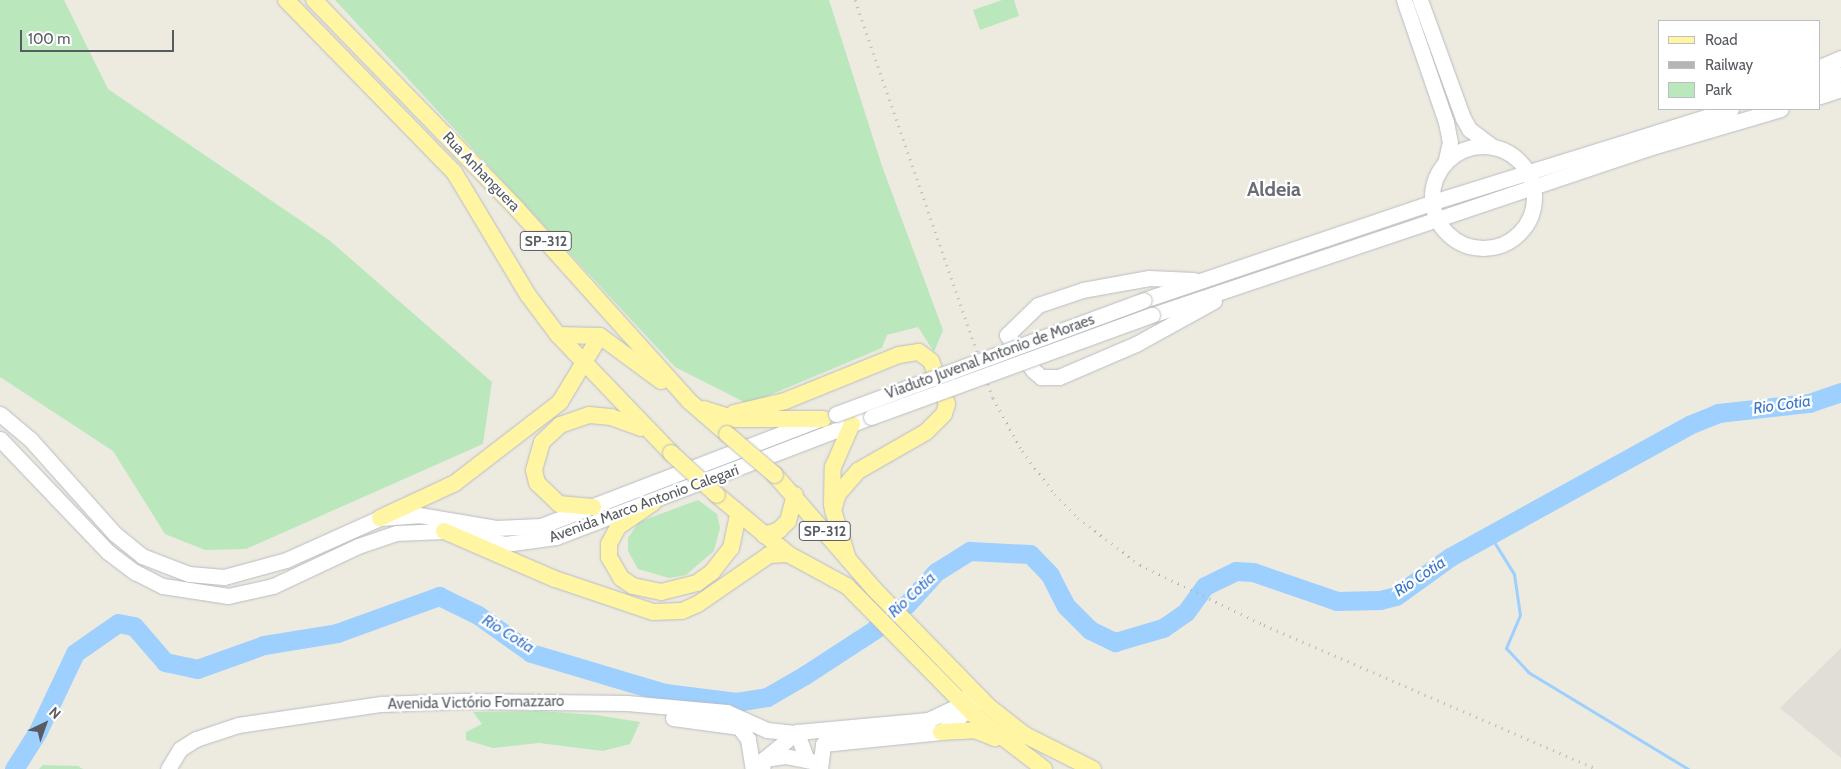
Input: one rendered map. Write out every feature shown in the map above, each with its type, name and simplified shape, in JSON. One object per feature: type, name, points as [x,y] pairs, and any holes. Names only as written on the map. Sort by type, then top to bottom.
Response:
[{"type":"main road","name":"Rua Anhanguera","points":[[286,0],[454,172],[528,295],[558,335],[642,428],[738,514]]},
{"type":"main road","name":"Rua Anhanguera","points":[[314,0],[517,209],[689,401],[775,475],[795,495]]},
{"type":"main road","points":[[1404,0],[1446,122],[1450,142],[1445,163],[1435,181],[1432,202],[1438,221],[1462,243],[1483,248],[1499,245],[1513,238],[1528,222],[1534,190],[1527,172],[1513,156],[1493,147],[1468,128],[1420,0]]},
{"type":"main road","points":[[1821,67],[1841,58]]},
{"type":"main road","points":[[1821,81],[1841,74]]},
{"type":"main road","points":[[1821,96],[1841,89]]},
{"type":"main road","name":"Viaduto Juvenal Antonio de Moraes","points":[[829,416],[1197,280],[1432,202],[1727,110]]},
{"type":"main road","points":[[1197,280],[1149,278],[1083,290],[1038,305],[1007,335],[1033,370],[1041,377],[1059,377],[1136,344],[1239,286],[1534,190],[1655,146],[1777,110]]},
{"type":"main road","points":[[1445,163],[1467,149],[1493,147]]},
{"type":"main road","name":"Viaduto Juvenal Antonio de Moraes","points":[[871,417],[1152,315],[1239,286]]},
{"type":"main road","points":[[558,335],[600,336],[689,401],[720,415],[751,420],[829,416]]},
{"type":"main road","points":[[380,518],[454,483],[550,410],[571,390],[582,361],[600,336]]},
{"type":"main road","points":[[720,415],[785,401],[899,355],[919,352],[931,361],[947,404],[944,414],[926,432],[858,471],[838,494],[833,510]]},
{"type":"main road","name":"Avenida Marco Antonio Calegari","points":[[0,414],[30,439],[115,534],[142,556],[189,574],[224,577],[254,572],[380,518],[446,517],[521,529],[593,507],[829,416]]},
{"type":"main road","points":[[593,507],[559,504],[537,483],[534,470],[542,442],[560,425],[588,415],[611,417],[642,428]]},
{"type":"main road","name":"Avenida Marco Antonio Calegari","points":[[0,439],[108,552],[163,586],[193,593],[246,593],[305,574],[377,539],[444,532],[505,544],[532,543],[653,504],[871,417]]},
{"type":"main road","points":[[848,559],[833,510],[833,466],[852,424]]},
{"type":"main road","points":[[764,534],[779,530],[788,520],[795,495]]},
{"type":"main road","name":"SP-312","points":[[795,495],[874,589],[909,623],[1005,742],[1044,769]]},
{"type":"main road","points":[[653,504],[618,526],[611,536],[609,557],[627,582],[661,592],[696,583],[712,572],[731,548],[738,514]]},
{"type":"main road","name":"SP-312","points":[[738,514],[788,554],[847,586],[896,636],[971,700],[1025,735],[1093,769]]},
{"type":"main road","points":[[444,532],[555,579],[653,612],[682,611],[698,604],[769,555],[788,554]]},
{"type":"main road","points":[[941,732],[971,700]]},
{"type":"main road","name":"Avenida Victório Fornazzaro","points":[[168,769],[180,749],[196,739],[238,726],[313,712],[436,701],[604,702],[727,712],[767,730],[797,732],[928,720],[971,700]]},
{"type":"main road","points":[[649,707],[683,721],[739,728],[748,739],[760,766]]},
{"type":"main road","points":[[815,764],[823,744],[854,740],[975,730],[1005,742]]},
{"type":"main road","points":[[760,766],[797,732],[815,764]]},
{"type":"main road","points":[[760,766],[815,764]]},
{"type":"shaded area","points":[[1841,648],[1841,758],[1780,708]]},
{"type":"green space","points":[[0,0],[64,0],[108,89],[329,240],[492,382],[483,444],[246,549],[205,550],[165,534],[113,451],[0,377]]},
{"type":"green space","points":[[335,0],[829,0],[882,166],[943,330],[934,352],[918,327],[887,335],[882,348],[748,404],[675,367]]},
{"type":"green space","points":[[1002,0],[1014,0],[1019,16],[980,30],[973,10]]},
{"type":"green space","points":[[698,500],[717,514],[720,528],[714,551],[686,575],[669,578],[638,569],[628,551],[628,538],[639,522]]},
{"type":"green space","points":[[539,711],[596,715],[640,722],[630,744],[603,751],[539,743],[493,748],[466,740],[466,732],[482,724],[473,712]]},
{"type":"green space","points":[[43,765],[78,766],[83,769],[39,769]]},
{"type":"waterway","name":"Rio Cotia","points":[[14,769],[38,731],[75,653],[118,623],[134,626],[165,662],[197,669],[264,645],[337,633],[439,596],[478,615],[531,653],[665,693],[736,702],[767,697],[805,675],[874,630],[907,604],[936,572],[970,551],[1030,554],[1050,575],[1066,606],[1090,630],[1115,642],[1163,628],[1186,612],[1205,586],[1236,571],[1253,572],[1337,601],[1380,600],[1396,596],[1450,557],[1689,425],[1718,413],[1809,403],[1841,392]]},
{"type":"waterway","points":[[1491,537],[1514,574],[1520,615],[1506,648],[1528,672],[1688,769]]},
{"type":"railway","points":[[855,0],[993,398],[1022,451],[1055,494],[1078,518],[1140,565],[1264,625],[1597,769]]},
{"type":"district","name":"Aldeia","points":[[1274,189]]}]
